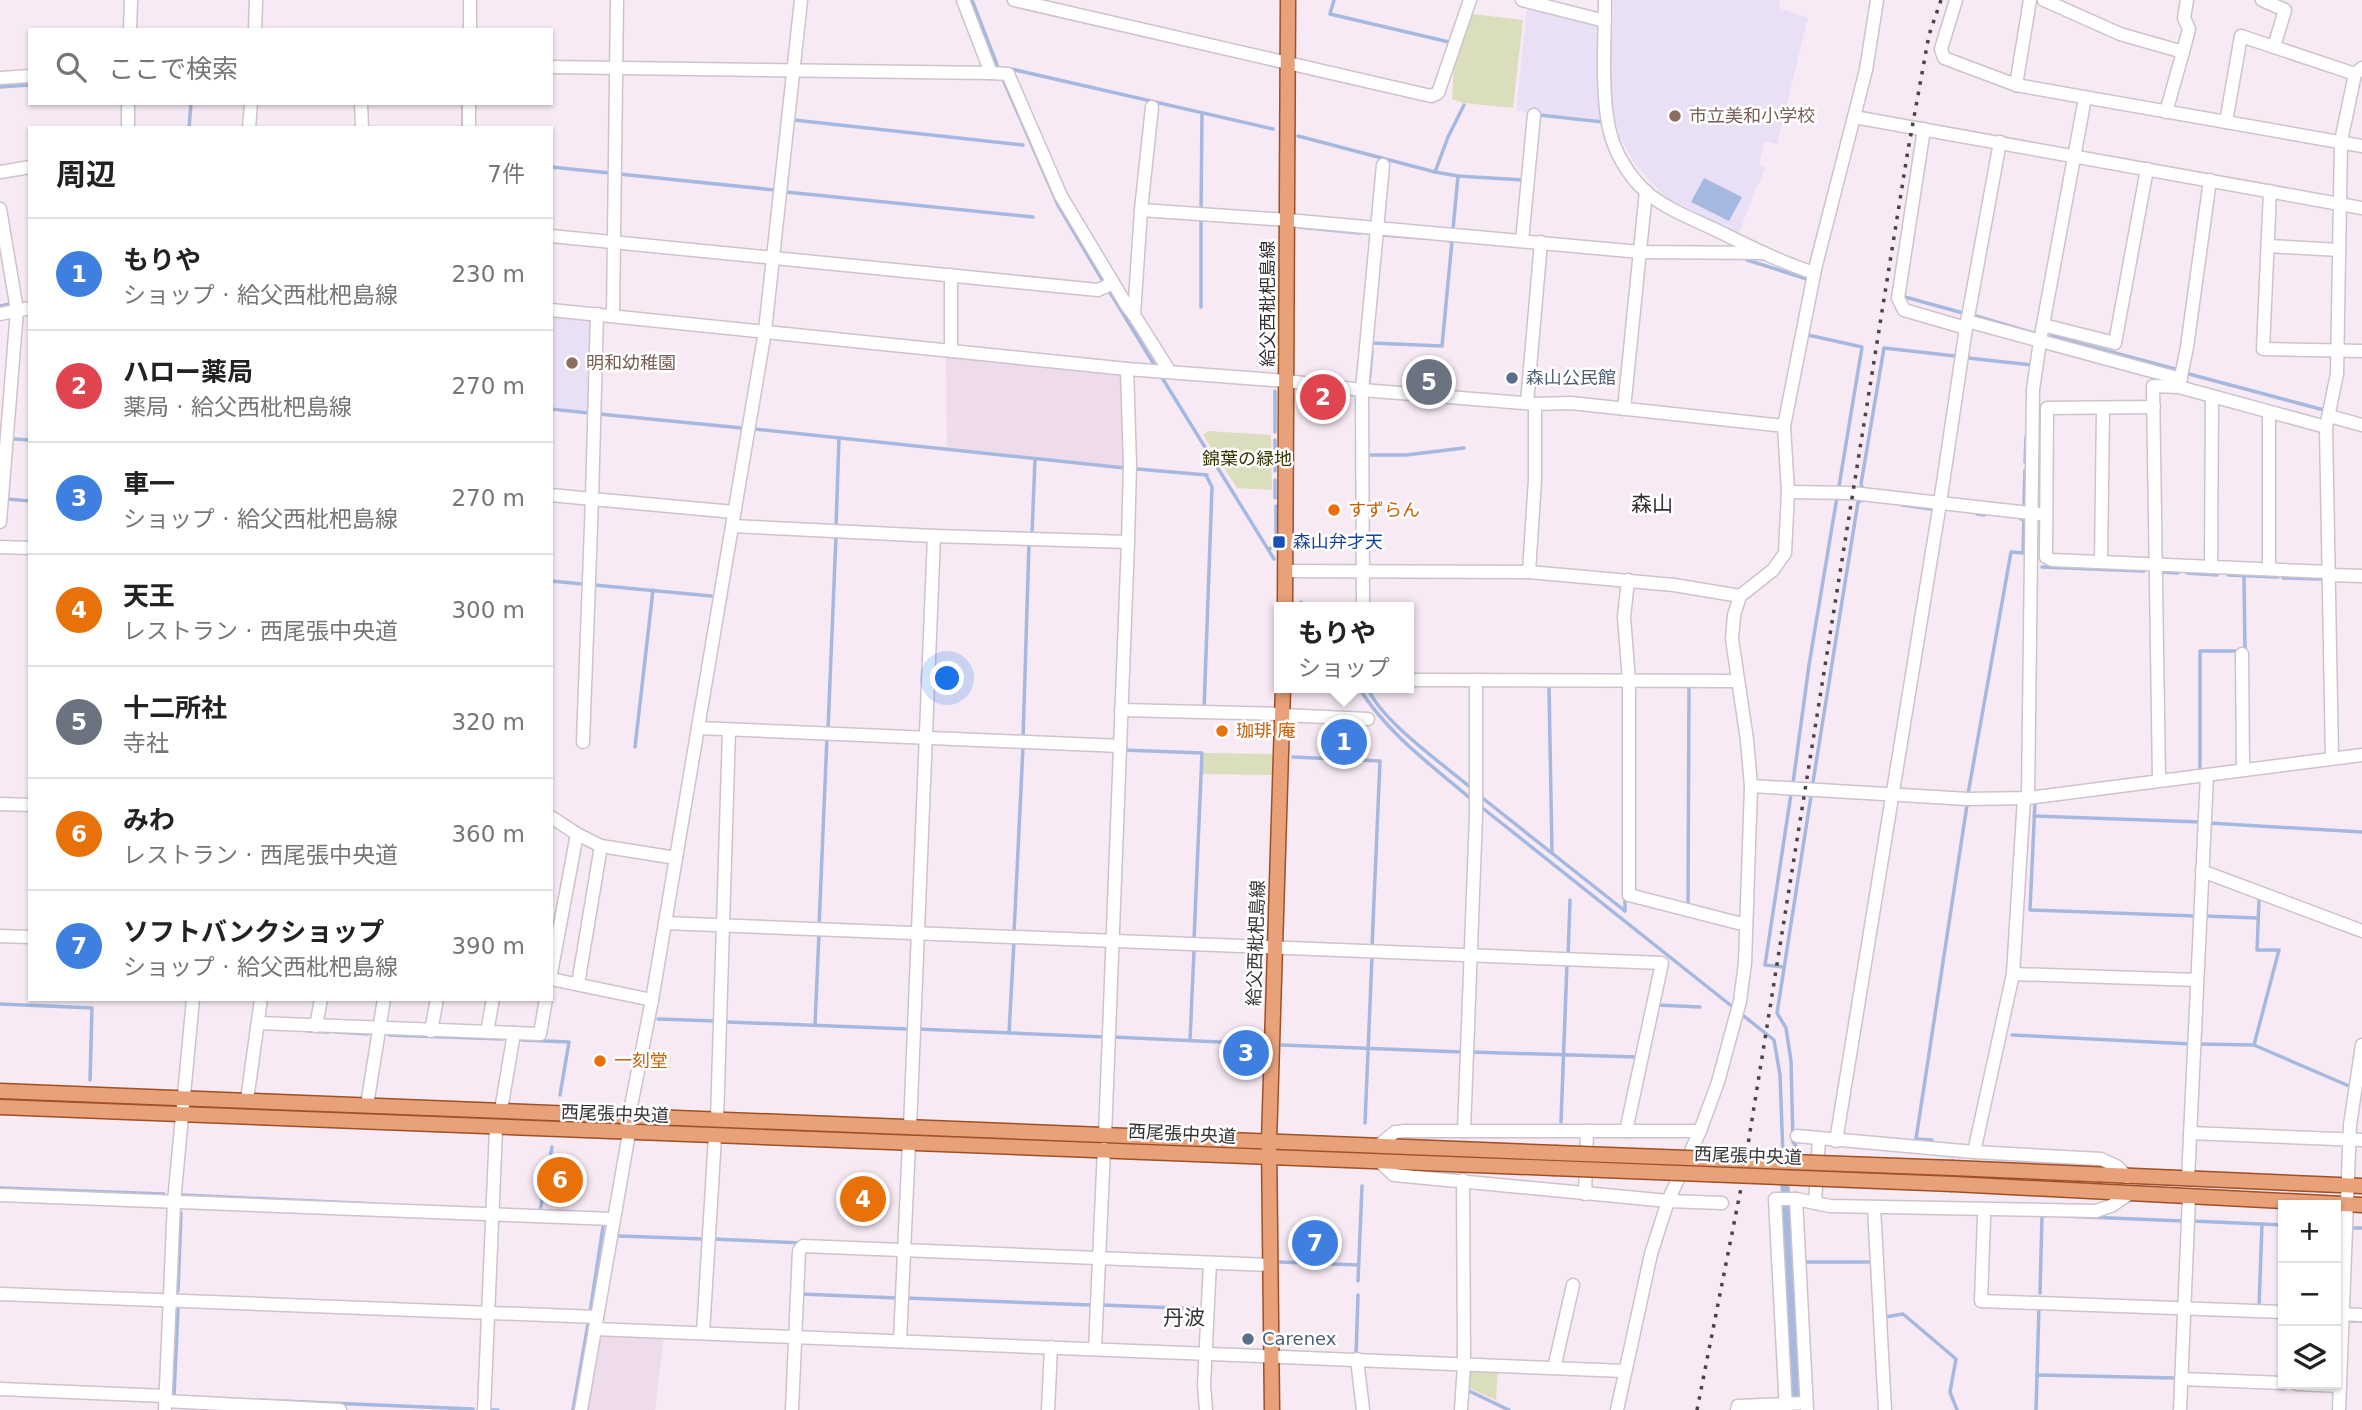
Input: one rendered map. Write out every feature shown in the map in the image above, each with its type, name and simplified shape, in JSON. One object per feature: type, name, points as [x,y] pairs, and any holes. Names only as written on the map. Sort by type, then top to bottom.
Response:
[{"type":"main road","name":"給父西枇杷島線","points":[[1285,602],[1289,0]]},
{"type":"main road","name":"給父西枇杷島線","points":[[1272,1410],[1268,1157],[1283,693]]},
{"type":"main road","name":"西尾張中央道","points":[[0,1091],[910,1128],[1268,1157],[1378,1153],[1556,1153],[2355,1185]]},
{"type":"main road","name":"西尾張中央道","points":[[0,1107],[496,1129],[909,1143],[1269,1142],[1553,1168],[1953,1184],[2362,1205]]},
{"type":"street","points":[[130,28],[131,0]]},
{"type":"street","points":[[255,28],[256,0]]},
{"type":"street","points":[[470,0],[470,28]]},
{"type":"street","points":[[613,315],[617,0]]},
{"type":"street","points":[[581,1410],[629,1133],[629,1116],[652,1000],[765,331],[801,0]]},
{"type":"street","points":[[963,0],[997,73],[1107,286],[1134,315],[1168,372]]},
{"type":"street","points":[[1014,0],[1043,3],[1431,96],[1438,93],[1470,0]]},
{"type":"street","points":[[1521,0],[1605,20]]},
{"type":"street","points":[[1605,0],[1606,109],[1609,129],[1623,163],[1646,191],[1674,210],[1788,265],[1814,273]]},
{"type":"street","points":[[1617,1410],[1651,1254],[1668,1201],[1718,1082],[1740,1001],[1745,963],[1751,786],[1732,639],[1734,615],[1740,596],[1773,570],[1785,552],[1788,492],[1784,426],[1814,273],[1866,70],[1877,0]]},
{"type":"street","points":[[1956,0],[1941,50],[1944,58],[2015,85],[2362,146]]},
{"type":"street","points":[[2015,85],[2030,0]]},
{"type":"street","points":[[2044,0],[2120,34],[2183,52]]},
{"type":"street","points":[[2166,112],[2189,29],[2184,18],[2187,0]]},
{"type":"street","points":[[2262,0],[2287,5],[2274,47]]},
{"type":"street","points":[[2226,122],[2241,36],[2360,70],[2341,141],[2337,374],[2327,422],[2332,758]]},
{"type":"street","points":[[553,67],[997,73]]},
{"type":"street","points":[[0,78],[28,76]]},
{"type":"street","points":[[1974,1152],[2013,974],[2026,798],[2033,390],[2085,98]]},
{"type":"street","points":[[128,105],[128,126]]},
{"type":"street","points":[[249,126],[251,105]]},
{"type":"street","points":[[361,105],[362,126]]},
{"type":"street","points":[[469,105],[469,126]]},
{"type":"street","points":[[1134,315],[1141,210],[1153,107]]},
{"type":"street","points":[[1522,241],[1534,115]]},
{"type":"street","points":[[1854,117],[2362,208]]},
{"type":"street","points":[[1924,129],[1898,298],[1904,310],[2040,341],[2269,412],[2362,425]]},
{"type":"street","points":[[1836,1141],[1940,503],[1966,324],[2000,142]]},
{"type":"street","points":[[1363,602],[1362,390],[1383,164]]},
{"type":"street","points":[[0,172],[28,167]]},
{"type":"street","points":[[2043,325],[2115,343],[2147,169]]},
{"type":"street","points":[[2180,383],[2210,180]]},
{"type":"street","points":[[1624,409],[1646,191]]},
{"type":"street","points":[[2270,191],[2263,349],[2362,351]]},
{"type":"street","points":[[0,209],[24,309],[0,522]]},
{"type":"street","points":[[1141,210],[1288,220],[1640,252],[1764,253]]},
{"type":"street","points":[[553,236],[951,275],[1107,286]]},
{"type":"street","points":[[1530,572],[1535,479],[1531,404],[1541,242]]},
{"type":"street","points":[[2267,246],[2339,250]]},
{"type":"street","points":[[951,275],[951,350]]},
{"type":"street","points":[[0,314],[24,309]]},
{"type":"street","points":[[553,310],[1127,369],[1287,380],[1362,390],[1531,404],[1571,403],[1784,426]]},
{"type":"street","points":[[583,742],[597,314]]},
{"type":"street","points":[[1095,1349],[1128,542],[1130,464],[1127,369]]},
{"type":"street","points":[[2160,780],[2153,386],[2180,383]]},
{"type":"street","points":[[2211,396],[2211,567]]},
{"type":"street","points":[[2154,407],[2047,408],[2046,557],[2052,560],[2269,569],[2362,576]]},
{"type":"street","points":[[2101,562],[2103,408]]},
{"type":"street","points":[[2269,412],[2269,569]]},
{"type":"street","points":[[1788,492],[1852,493],[2046,514]]},
{"type":"street","points":[[553,495],[734,512]]},
{"type":"street","points":[[732,526],[1128,542]]},
{"type":"street","points":[[910,1128],[934,536]]},
{"type":"street","points":[[0,547],[28,548]]},
{"type":"street","points":[[1286,571],[1530,572],[1628,580],[1740,596]]},
{"type":"street","points":[[1628,580],[1624,617],[1629,681],[1629,895],[1746,925]]},
{"type":"street","points":[[2242,654],[2243,770]]},
{"type":"street","points":[[1464,1131],[1476,815],[1476,680]]},
{"type":"street","points":[[1414,681],[1737,681]]},
{"type":"street","points":[[1121,710],[1368,719]]},
{"type":"street","points":[[698,728],[1120,746]]},
{"type":"street","points":[[717,1120],[729,730]]},
{"type":"street","points":[[1751,786],[1968,799],[2026,798],[2362,755]]},
{"type":"street","points":[[2188,1179],[2207,775]]},
{"type":"street","points":[[0,804],[28,806]]},
{"type":"street","points":[[553,818],[601,846],[676,858]]},
{"type":"street","points":[[553,951],[556,918],[577,834]]},
{"type":"street","points":[[578,984],[601,846]]},
{"type":"street","points":[[2202,871],[2362,931]]},
{"type":"street","points":[[665,923],[1662,963],[1626,1130]]},
{"type":"street","points":[[0,936],[28,937]]},
{"type":"street","points":[[2013,974],[2197,980]]},
{"type":"street","points":[[553,979],[652,1000]]},
{"type":"street","points":[[165,1402],[174,1202],[193,1001]]},
{"type":"street","points":[[247,1100],[261,1001]]},
{"type":"street","points":[[316,1026],[321,1001]]},
{"type":"street","points":[[367,1105],[384,1001]]},
{"type":"street","points":[[431,1031],[437,1001]]},
{"type":"street","points":[[487,1032],[493,1001]]},
{"type":"street","points":[[258,1023],[540,1034],[547,1001]]},
{"type":"street","points":[[501,1110],[514,1033]]},
{"type":"street","points":[[2341,1286],[2347,1204],[2355,1185],[2362,1045]]},
{"type":"street","points":[[484,1410],[496,1129]]},
{"type":"street","points":[[1700,1130],[1395,1132],[1378,1153],[1394,1175],[1585,1194],[1722,1203]]},
{"type":"street","points":[[1585,1194],[1587,1131]]},
{"type":"street","points":[[2190,1133],[2356,1140]]},
{"type":"street","points":[[1797,1136],[1974,1152],[2101,1159],[2118,1167],[2127,1177]]},
{"type":"street","points":[[704,1333],[715,1137]]},
{"type":"street","points":[[1815,1203],[1819,1139]]},
{"type":"street","points":[[901,1341],[909,1143]]},
{"type":"street","points":[[1461,1410],[1464,1365],[1463,1180]]},
{"type":"street","points":[[1787,1406],[1775,1199],[1794,1199],[1830,1206],[2096,1211],[2111,1206],[2129,1194]]},
{"type":"street","points":[[0,1195],[613,1219]]},
{"type":"street","points":[[2180,1410],[2189,1197]]},
{"type":"street","points":[[1737,1410],[1738,1406],[1806,1406],[1794,1199]]},
{"type":"street","points":[[1874,1207],[1885,1410]]},
{"type":"street","points":[[1984,1217],[1981,1301],[2278,1312]]},
{"type":"street","points":[[792,1410],[799,1251],[803,1246],[1270,1265]]},
{"type":"street","points":[[1206,1410],[1205,1353],[1210,1263]]},
{"type":"street","points":[[1554,1368],[1573,1285]]},
{"type":"street","points":[[0,1294],[488,1313],[704,1333],[1625,1371]]},
{"type":"street","points":[[2341,1314],[2362,1315]]},
{"type":"street","points":[[1048,1410],[1051,1347]]},
{"type":"street","points":[[1357,1359],[1363,1410]]},
{"type":"street","points":[[2182,1379],[2278,1383]]},
{"type":"street","points":[[0,1389],[165,1402],[340,1410]]},
{"type":"street","points":[[2339,1410],[2340,1389]]},
{"type":"shaded area","name":"市立美和小学校","points":[[1614,0],[1780,0],[1779,8],[1808,18],[1777,144],[1765,141],[1759,164],[1765,167],[1739,233],[1663,196],[1633,161],[1619,136],[1615,121],[1516,111],[1527,6],[1613,27]]},
{"type":"shaded area","name":"明和幼稚園","points":[[553,314],[595,318],[592,411],[553,407]]},
{"type":"shaded area","points":[[946,355],[1123,373],[1126,467],[947,448]]},
{"type":"shaded area","points":[[600,1332],[664,1335],[655,1410],[587,1410]]},
{"type":"green space","points":[[1472,14],[1523,20],[1513,108],[1464,103],[1452,99],[1454,64]]},
{"type":"green space","name":"錦葉の緑地","points":[[1208,431],[1271,435],[1272,490],[1237,488],[1203,435]]},
{"type":"green space","points":[[1203,753],[1275,754],[1274,775],[1203,774]]},
{"type":"green space","points":[[1468,1369],[1498,1370],[1496,1400],[1466,1387]]},
{"type":"water","points":[[1704,178],[1742,197],[1729,221],[1691,202]]},
{"type":"water","points":[[1779,1152],[1788,1152],[1800,1410],[1790,1410]]},
{"type":"waterway","points":[[972,0],[999,70]]},
{"type":"waterway","points":[[1334,0],[1330,14],[1449,42]]},
{"type":"waterway","points":[[1011,69],[1273,129]]},
{"type":"waterway","points":[[1002,77],[1058,205],[1104,283]]},
{"type":"waterway","points":[[0,87],[28,85]]},
{"type":"waterway","points":[[189,126],[191,105]]},
{"type":"waterway","points":[[463,105],[463,126]]},
{"type":"waterway","points":[[1435,172],[1464,105]]},
{"type":"waterway","points":[[1201,210],[1202,114]]},
{"type":"waterway","points":[[1539,115],[1603,122]]},
{"type":"waterway","points":[[794,120],[1023,145]]},
{"type":"waterway","points":[[1298,136],[1435,172],[1523,180]]},
{"type":"waterway","points":[[553,167],[610,173]]},
{"type":"waterway","points":[[619,174],[775,190]]},
{"type":"waterway","points":[[1453,229],[1458,176]]},
{"type":"waterway","points":[[786,192],[1033,217]]},
{"type":"waterway","points":[[1201,307],[1201,218],[1204,219]]},
{"type":"waterway","points":[[1298,227],[1360,233]]},
{"type":"waterway","points":[[1383,235],[1423,238]]},
{"type":"waterway","points":[[1372,343],[1442,346],[1452,241],[1448,241]]},
{"type":"waterway","points":[[1747,260],[1807,279]]},
{"type":"waterway","points":[[1108,289],[1155,366]]},
{"type":"waterway","points":[[1905,297],[1963,313]]},
{"type":"waterway","points":[[0,306],[9,304],[12,300]]},
{"type":"waterway","points":[[1976,316],[2034,333]]},
{"type":"waterway","points":[[1808,335],[1862,347],[1839,486]]},
{"type":"waterway","points":[[2051,336],[2175,369]]},
{"type":"waterway","points":[[1866,489],[1863,489],[1861,484],[1884,348],[1955,356]]},
{"type":"waterway","points":[[1369,383],[1372,351]]},
{"type":"waterway","points":[[1968,358],[2032,365]]},
{"type":"waterway","points":[[2189,374],[2324,410]]},
{"type":"waterway","points":[[1161,376],[1274,559]]},
{"type":"waterway","points":[[1275,391],[1275,432]]},
{"type":"waterway","points":[[553,409],[589,413]]},
{"type":"waterway","points":[[599,414],[742,428]]},
{"type":"waterway","points":[[754,429],[1125,468]]},
{"type":"waterway","points":[[2025,462],[2026,437]]},
{"type":"waterway","points":[[836,526],[839,438]]},
{"type":"waterway","points":[[14,439],[28,440]]},
{"type":"waterway","points":[[1275,440],[1275,471]]},
{"type":"waterway","points":[[1368,455],[1406,455],[1464,448]]},
{"type":"waterway","points":[[1032,534],[1035,459]]},
{"type":"waterway","points":[[1137,469],[1207,475]]},
{"type":"waterway","points":[[2024,504],[2025,470]]},
{"type":"waterway","points":[[1204,709],[1212,487],[1206,475]]},
{"type":"waterway","points":[[1275,480],[1275,498]]},
{"type":"waterway","points":[[7,496],[7,499],[28,501]]},
{"type":"waterway","points":[[1793,783],[1809,665],[1837,497]]},
{"type":"waterway","points":[[1813,782],[1858,502],[1863,500]]},
{"type":"waterway","points":[[1902,505],[1931,509]]},
{"type":"waterway","points":[[1269,549],[1276,545],[1276,506]]},
{"type":"waterway","points":[[1977,514],[1984,515]]},
{"type":"waterway","points":[[1968,794],[2011,552],[2023,553],[2024,519],[2021,519]]},
{"type":"waterway","points":[[828,729],[836,536]]},
{"type":"waterway","points":[[1023,739],[1029,543]]},
{"type":"waterway","points":[[2042,567],[2144,571]]},
{"type":"waterway","points":[[2162,572],[2178,573]]},
{"type":"waterway","points":[[2187,573],[2217,575]]},
{"type":"waterway","points":[[2228,575],[2278,577]]},
{"type":"waterway","points":[[2244,576],[2245,652]]},
{"type":"waterway","points":[[2283,578],[2323,579]]},
{"type":"waterway","points":[[553,581],[583,584]]},
{"type":"waterway","points":[[594,585],[711,596]]},
{"type":"waterway","points":[[635,747],[653,590]]},
{"type":"waterway","points":[[2200,770],[2200,651],[2240,651]]},
{"type":"waterway","points":[[1688,905],[1689,685]]},
{"type":"waterway","points":[[1549,687],[1552,853]]},
{"type":"waterway","points":[[1362,693],[1396,734],[1471,799]]},
{"type":"waterway","points":[[1370,693],[1398,727],[1470,787]]},
{"type":"waterway","points":[[819,926],[827,737]]},
{"type":"waterway","points":[[1014,933],[1024,747]]},
{"type":"waterway","points":[[1123,750],[1202,753],[1194,940]]},
{"type":"waterway","points":[[1293,757],[1380,761],[1372,947]]},
{"type":"waterway","points":[[1784,967],[1765,965],[1791,794]]},
{"type":"waterway","points":[[1480,796],[1625,911]]},
{"type":"waterway","points":[[1800,1152],[1793,1142],[1791,1061],[1786,1028],[1777,1013],[1811,796]]},
{"type":"waterway","points":[[2035,802],[2030,910],[2195,916]]},
{"type":"waterway","points":[[1932,1140],[1916,1139],[1967,805]]},
{"type":"waterway","points":[[1480,806],[1734,1008]]},
{"type":"waterway","points":[[2034,816],[2200,822]]},
{"type":"waterway","points":[[2209,823],[2362,832]]},
{"type":"waterway","points":[[1625,896],[1625,911]]},
{"type":"waterway","points":[[1568,956],[1570,900]]},
{"type":"waterway","points":[[2254,1045],[2279,950],[2257,950],[2259,901]]},
{"type":"waterway","points":[[2204,916],[2258,918]]},
{"type":"waterway","points":[[815,1025],[819,933]]},
{"type":"waterway","points":[[1009,1033],[1014,941]]},
{"type":"waterway","points":[[1190,1040],[1194,951]]},
{"type":"waterway","points":[[1365,1123],[1372,956]]},
{"type":"waterway","points":[[1561,1122],[1567,963]]},
{"type":"waterway","points":[[0,1004],[92,1008],[90,1080]]},
{"type":"waterway","points":[[1657,1005],[1700,1007]]},
{"type":"waterway","points":[[1740,1013],[1774,1040],[1780,1075],[1783,1156]]},
{"type":"waterway","points":[[658,1019],[715,1021]]},
{"type":"waterway","points":[[728,1022],[908,1029]]},
{"type":"waterway","points":[[917,1029],[1104,1037]]},
{"type":"waterway","points":[[308,1031],[328,1032]]},
{"type":"waterway","points":[[336,1032],[368,1034]]},
{"type":"waterway","points":[[389,1035],[503,1039]]},
{"type":"waterway","points":[[2012,1035],[2191,1044]]},
{"type":"waterway","points":[[1113,1037],[1262,1044]]},
{"type":"waterway","points":[[522,1040],[569,1042],[560,1095]]},
{"type":"waterway","points":[[2199,1044],[2254,1045],[2349,1086]]},
{"type":"waterway","points":[[1282,1045],[1462,1052]]},
{"type":"waterway","points":[[1471,1052],[1636,1057]]},
{"type":"waterway","points":[[540,1211],[552,1147]]},
{"type":"waterway","points":[[1358,1281],[1362,1186]]},
{"type":"waterway","points":[[0,1188],[164,1194]]},
{"type":"waterway","points":[[182,1195],[376,1204]]},
{"type":"waterway","points":[[178,1291],[181,1213]]},
{"type":"waterway","points":[[2040,1293],[2042,1216]]},
{"type":"waterway","points":[[2063,1216],[2183,1221]]},
{"type":"waterway","points":[[2192,1221],[2278,1225]]},
{"type":"waterway","points":[[2262,1224],[2259,1307],[2262,1307]]},
{"type":"waterway","points":[[590,1312],[603,1227]]},
{"type":"waterway","points":[[2354,1228],[2362,1228]]},
{"type":"waterway","points":[[619,1236],[704,1239]]},
{"type":"waterway","points":[[713,1239],[802,1243]]},
{"type":"waterway","points":[[1280,1262],[1358,1265]]},
{"type":"waterway","points":[[1804,1262],[1869,1262]]},
{"type":"waterway","points":[[801,1294],[898,1298]]},
{"type":"waterway","points":[[1356,1356],[1358,1295]]},
{"type":"waterway","points":[[905,1298],[1091,1305]]},
{"type":"waterway","points":[[1101,1305],[1204,1309]]},
{"type":"waterway","points":[[2036,1410],[2039,1306]]},
{"type":"waterway","points":[[176,1396],[178,1309]]},
{"type":"waterway","points":[[1885,1317],[1903,1314],[1956,1359],[1950,1392],[1957,1410]]},
{"type":"waterway","points":[[2349,1321],[2362,1321]]},
{"type":"waterway","points":[[573,1410],[588,1324]]},
{"type":"waterway","points":[[2037,1375],[2175,1378]]},
{"type":"waterway","points":[[1467,1390],[1509,1410]]},
{"type":"waterway","points":[[257,1400],[473,1409]]},
{"type":"waterway","points":[[489,1410],[498,1410]]},
{"type":"railway","points":[[1697,1410],[1741,1188],[1908,150],[1929,35],[1941,0]]},
{"type":"place","name":"市立美和小学校","points":[[1675,116]]},
{"type":"place","name":"明和幼稚園","points":[[572,363]]},
{"type":"place","name":"森山公民館","points":[[1512,378]]},
{"type":"place","name":"十二所社","points":[[1429,382]]},
{"type":"place","name":"ハロー薬局","points":[[1323,397]]},
{"type":"place","name":"すずらん","points":[[1334,510]]},
{"type":"place","name":"森山弁才天","points":[[1279,542]]},
{"type":"place","name":"珈琲 庵","points":[[1222,731]]},
{"type":"place","name":"もりや","points":[[1344,742]]},
{"type":"place","name":"車一","points":[[1246,1053]]},
{"type":"place","name":"一刻堂","points":[[600,1061]]},
{"type":"place","name":"みわ","points":[[560,1180]]},
{"type":"place","name":"天王","points":[[863,1199]]},
{"type":"place","name":"ソフトバンクショップ","points":[[1315,1243]]},
{"type":"place","name":"Carenex","points":[[1248,1339]]},
{"type":"district","name":"森山","points":[[1652,504]]},
{"type":"district","name":"丹波","points":[[1184,1318]]}]
